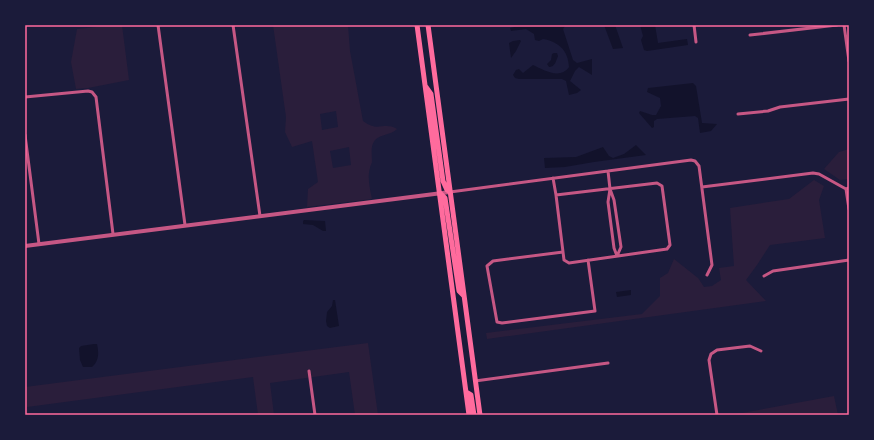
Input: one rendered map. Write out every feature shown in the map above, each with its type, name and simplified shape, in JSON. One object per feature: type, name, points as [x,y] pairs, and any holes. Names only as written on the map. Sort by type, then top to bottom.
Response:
[{"type":"main road","points":[[417,25],[469,415]]},
{"type":"main road","points":[[428,25],[480,415]]},
{"type":"main road","points":[[425,86],[431,94],[444,186],[450,192]]},
{"type":"main road","points":[[439,193],[445,198],[459,291],[464,297]]},
{"type":"main road","points":[[466,392],[471,395],[474,415]]},
{"type":"street","points":[[158,25],[185,225]]},
{"type":"street","points":[[233,25],[260,216]]},
{"type":"street","points":[[694,25],[696,42]]},
{"type":"street","points":[[750,35],[837,25]]},
{"type":"street","points":[[844,25],[849,61]]},
{"type":"street","points":[[25,97],[88,91],[96,97],[113,234]]},
{"type":"street","points":[[738,114],[768,111],[780,107],[849,99]]},
{"type":"street","points":[[25,135],[39,244]]},
{"type":"street","points":[[25,246],[691,160],[698,163],[702,187],[712,265],[707,275]]},
{"type":"street","points":[[608,171],[621,247],[617,256]]},
{"type":"street","points":[[702,187],[813,173],[819,174],[848,189],[849,209]]},
{"type":"street","points":[[554,178],[556,195],[564,260],[569,263],[667,249],[670,245],[662,186],[657,183],[556,195]]},
{"type":"street","points":[[610,189],[608,202],[614,248],[617,256]]},
{"type":"street","points":[[563,252],[493,261],[487,266],[497,322],[502,323],[595,311],[588,260]]},
{"type":"street","points":[[764,276],[773,271],[849,260]]},
{"type":"street","points":[[717,415],[709,360],[711,354],[717,350],[750,346],[761,351]]},
{"type":"street","points":[[475,381],[608,363]]},
{"type":"street","points":[[309,371],[315,415]]},
{"type":"shaded area","points":[[122,25],[129,80],[76,89],[71,62],[77,29]]},
{"type":"shaded area","points":[[273,25],[348,25],[350,51],[363,121],[377,127],[388,126],[397,129],[377,138],[372,145],[372,162],[370,167],[369,183],[372,199],[307,207],[308,189],[318,182],[312,141],[292,147],[285,132],[286,117]],"holes":[[[336,111],[338,127],[322,130],[320,114]],[[349,147],[351,165],[333,168],[330,151]]]},
{"type":"shaded area","points":[[523,25],[566,25],[563,29],[573,60],[577,63],[592,59],[592,75],[579,67],[575,71],[570,81],[581,90],[577,93],[569,95],[566,81],[562,79],[515,78],[513,75],[516,70],[519,69],[523,73],[533,65],[552,73],[561,73],[569,67],[565,51],[554,42],[543,39],[539,41],[535,40],[534,34],[526,29],[511,31],[510,28]]},
{"type":"shaded area","points":[[604,25],[615,25],[623,48],[613,49]]},
{"type":"shaded area","points":[[640,25],[655,25],[658,43],[687,39],[688,45],[647,51],[644,50],[641,40],[643,36]]},
{"type":"shaded area","points":[[521,41],[516,51],[511,58],[509,43]]},
{"type":"shaded area","points":[[557,53],[558,56],[556,62],[554,65],[549,67],[547,64],[551,60],[552,54]]},
{"type":"shaded area","points":[[693,83],[696,86],[702,123],[717,124],[711,131],[700,133],[698,118],[695,116],[657,119],[654,121],[654,127],[652,128],[639,113],[640,111],[656,115],[661,106],[660,98],[647,92],[648,88]]},
{"type":"shaded area","points":[[636,145],[646,155],[565,167],[545,168],[544,158],[576,157],[603,147],[609,156],[613,158],[624,154]]},
{"type":"shaded area","points":[[849,149],[849,179],[840,180],[824,169],[839,152]]},
{"type":"shaded area","points":[[814,180],[824,186],[819,200],[825,238],[770,245],[746,280],[766,301],[487,339],[486,333],[642,314],[660,296],[660,278],[668,273],[674,259],[698,278],[704,287],[712,286],[721,280],[719,268],[734,266],[730,208],[789,199]]},
{"type":"shaded area","points":[[304,220],[325,221],[326,231],[323,231],[313,225],[303,224]]},
{"type":"shaded area","points":[[631,290],[631,295],[617,297],[616,292]]},
{"type":"shaded area","points":[[333,300],[335,300],[339,326],[330,328],[327,326],[326,321],[327,312],[332,306]]},
{"type":"shaded area","points":[[368,343],[378,415],[355,415],[349,372],[270,383],[274,415],[258,415],[253,377],[27,407],[28,415],[25,415],[25,387]]},
{"type":"shaded area","points":[[97,344],[98,351],[96,362],[92,367],[83,367],[80,360],[79,348],[81,346]]},
{"type":"shaded area","points":[[834,396],[838,415],[731,415]]}]
